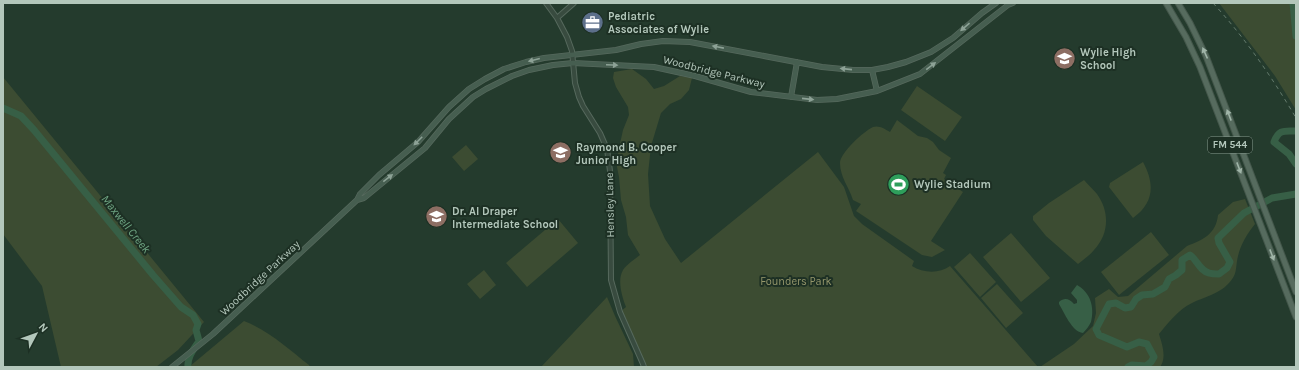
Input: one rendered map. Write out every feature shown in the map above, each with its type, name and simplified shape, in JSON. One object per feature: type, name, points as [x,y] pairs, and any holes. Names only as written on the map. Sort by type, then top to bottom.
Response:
[{"type":"main road","name":"Woodbridge Parkway","points":[[172,367],[213,334],[357,200],[360,194],[379,175],[418,142],[449,107],[469,89],[504,69],[544,58],[616,50],[663,41],[690,42],[822,67],[872,70],[906,62],[931,52],[953,38],[996,3]]},
{"type":"main road","name":"FM 544","points":[[1166,3],[1186,37],[1200,67],[1296,317]]},
{"type":"main road","name":"FM 544","points":[[1178,3],[1198,39],[1219,89],[1296,292]]},
{"type":"main road","name":"Woodbridge Parkway","points":[[357,200],[364,198],[425,148],[449,118],[473,97],[512,76],[553,65],[573,63],[654,67],[695,76],[751,92],[817,100],[837,99],[877,91],[920,74],[1009,4]]},
{"type":"main road","points":[[953,38],[959,44]]},
{"type":"main road","points":[[791,97],[797,62]]},
{"type":"main road","points":[[872,70],[877,91]]},
{"type":"main road","points":[[469,89],[473,97]]},
{"type":"main road","points":[[1210,92],[1219,89]]},
{"type":"main road","points":[[429,129],[436,135]]},
{"type":"street","name":"Hensley Lane","points":[[546,3],[557,18],[567,37],[572,54],[575,83],[579,97],[600,133],[607,149],[610,171],[611,280],[620,312],[644,367]]},
{"type":"street","points":[[557,18],[574,3]]},
{"type":"green space","points":[[1219,3],[1296,3],[1296,110],[1275,76]]},
{"type":"green space","name":"Founders Park","points":[[632,69],[646,79],[654,89],[664,86],[680,76],[692,78],[689,90],[681,99],[670,104],[661,113],[651,146],[648,174],[650,206],[665,239],[681,263],[818,152],[844,187],[854,216],[862,224],[914,261],[912,266],[916,268],[931,272],[946,269],[950,266],[1038,367],[643,367],[620,312],[626,307],[620,283],[621,274],[627,266],[640,255],[628,235],[626,217],[621,200],[616,162],[623,130],[629,115],[628,107],[616,87],[613,78],[614,72]]},
{"type":"green space","points":[[3,77],[204,322],[178,350],[156,367],[61,367],[42,286],[3,234]]},
{"type":"green space","points":[[917,86],[962,117],[945,141],[901,110]]},
{"type":"green space","name":"Wylie Stadium","points":[[897,120],[918,136],[927,138],[933,142],[939,150],[951,158],[943,173],[946,175],[944,179],[963,192],[931,241],[945,250],[932,257],[922,255],[856,211],[861,204],[853,200],[841,173],[841,159],[848,148],[873,127],[882,128],[890,132]]},
{"type":"green space","points":[[466,145],[478,159],[464,171],[452,157]]},
{"type":"green space","points":[[1143,162],[1151,185],[1149,199],[1140,212],[1133,218],[1109,187],[1110,183]]},
{"type":"green space","points":[[1084,180],[1097,194],[1101,201],[1106,215],[1106,223],[1103,237],[1099,244],[1078,264],[1046,236],[1033,220],[1033,216],[1049,203]]},
{"type":"green space","points":[[1245,199],[1255,224],[1241,247],[1236,271],[1233,277],[1228,284],[1220,290],[1182,309],[1159,334],[1164,355],[1160,367],[1040,367],[1074,344],[1093,326],[1096,313],[1095,298],[1109,289],[1118,297],[1128,296],[1187,246],[1203,239],[1212,232],[1217,222],[1218,215],[1233,202]]},
{"type":"green space","points":[[558,219],[578,243],[527,287],[506,263]]},
{"type":"green space","points":[[1151,232],[1169,255],[1119,295],[1101,272]]},
{"type":"green space","points":[[1011,233],[1050,278],[1021,302],[983,257]]},
{"type":"green space","points":[[970,253],[996,282],[980,297],[954,267]]},
{"type":"green space","points":[[484,270],[496,285],[480,299],[467,284]]},
{"type":"green space","points":[[997,284],[1023,313],[1006,328],[981,298]]},
{"type":"green space","points":[[607,297],[633,354],[634,367],[541,367]]},
{"type":"green space","points":[[244,321],[261,329],[278,340],[310,367],[189,367]]},
{"type":"shaded area","points":[[1077,285],[1088,296],[1092,306],[1091,322],[1083,333],[1075,329],[1059,304],[1061,300],[1065,299],[1074,304],[1077,303],[1077,300],[1071,293]]},
{"type":"waterway","points":[[1293,3],[1296,36]]},
{"type":"waterway","name":"Maxwell Creek","points":[[3,108],[21,116],[34,130],[153,275],[181,307],[193,315],[198,324],[196,330],[199,341],[190,356],[188,367]]},
{"type":"waterway","points":[[1296,131],[1282,132],[1278,135],[1274,142],[1289,154],[1296,164]]},
{"type":"waterway","points":[[1128,367],[1132,365],[1146,366],[1154,357],[1147,344],[1139,342],[1127,347],[1099,335],[1096,329],[1109,304],[1116,303],[1125,308],[1131,307],[1136,299],[1142,295],[1153,294],[1165,287],[1169,279],[1182,270],[1182,260],[1190,255],[1206,272],[1211,274],[1219,274],[1227,268],[1230,262],[1219,243],[1218,238],[1244,213],[1272,198],[1296,194]]},
{"type":"railway","points":[[1213,3],[1258,58],[1296,118]]},
{"type":"place","name":"Pediatric Associates of Wylie","points":[[592,22]]},
{"type":"place","name":"Wylie High School","points":[[1065,58]]},
{"type":"place","name":"Raymond B. Cooper Junior High","points":[[561,153]]},
{"type":"place","name":"Wylie Stadium","points":[[899,184]]},
{"type":"place","name":"Dr. Al Draper Intermediate School","points":[[437,217]]}]
